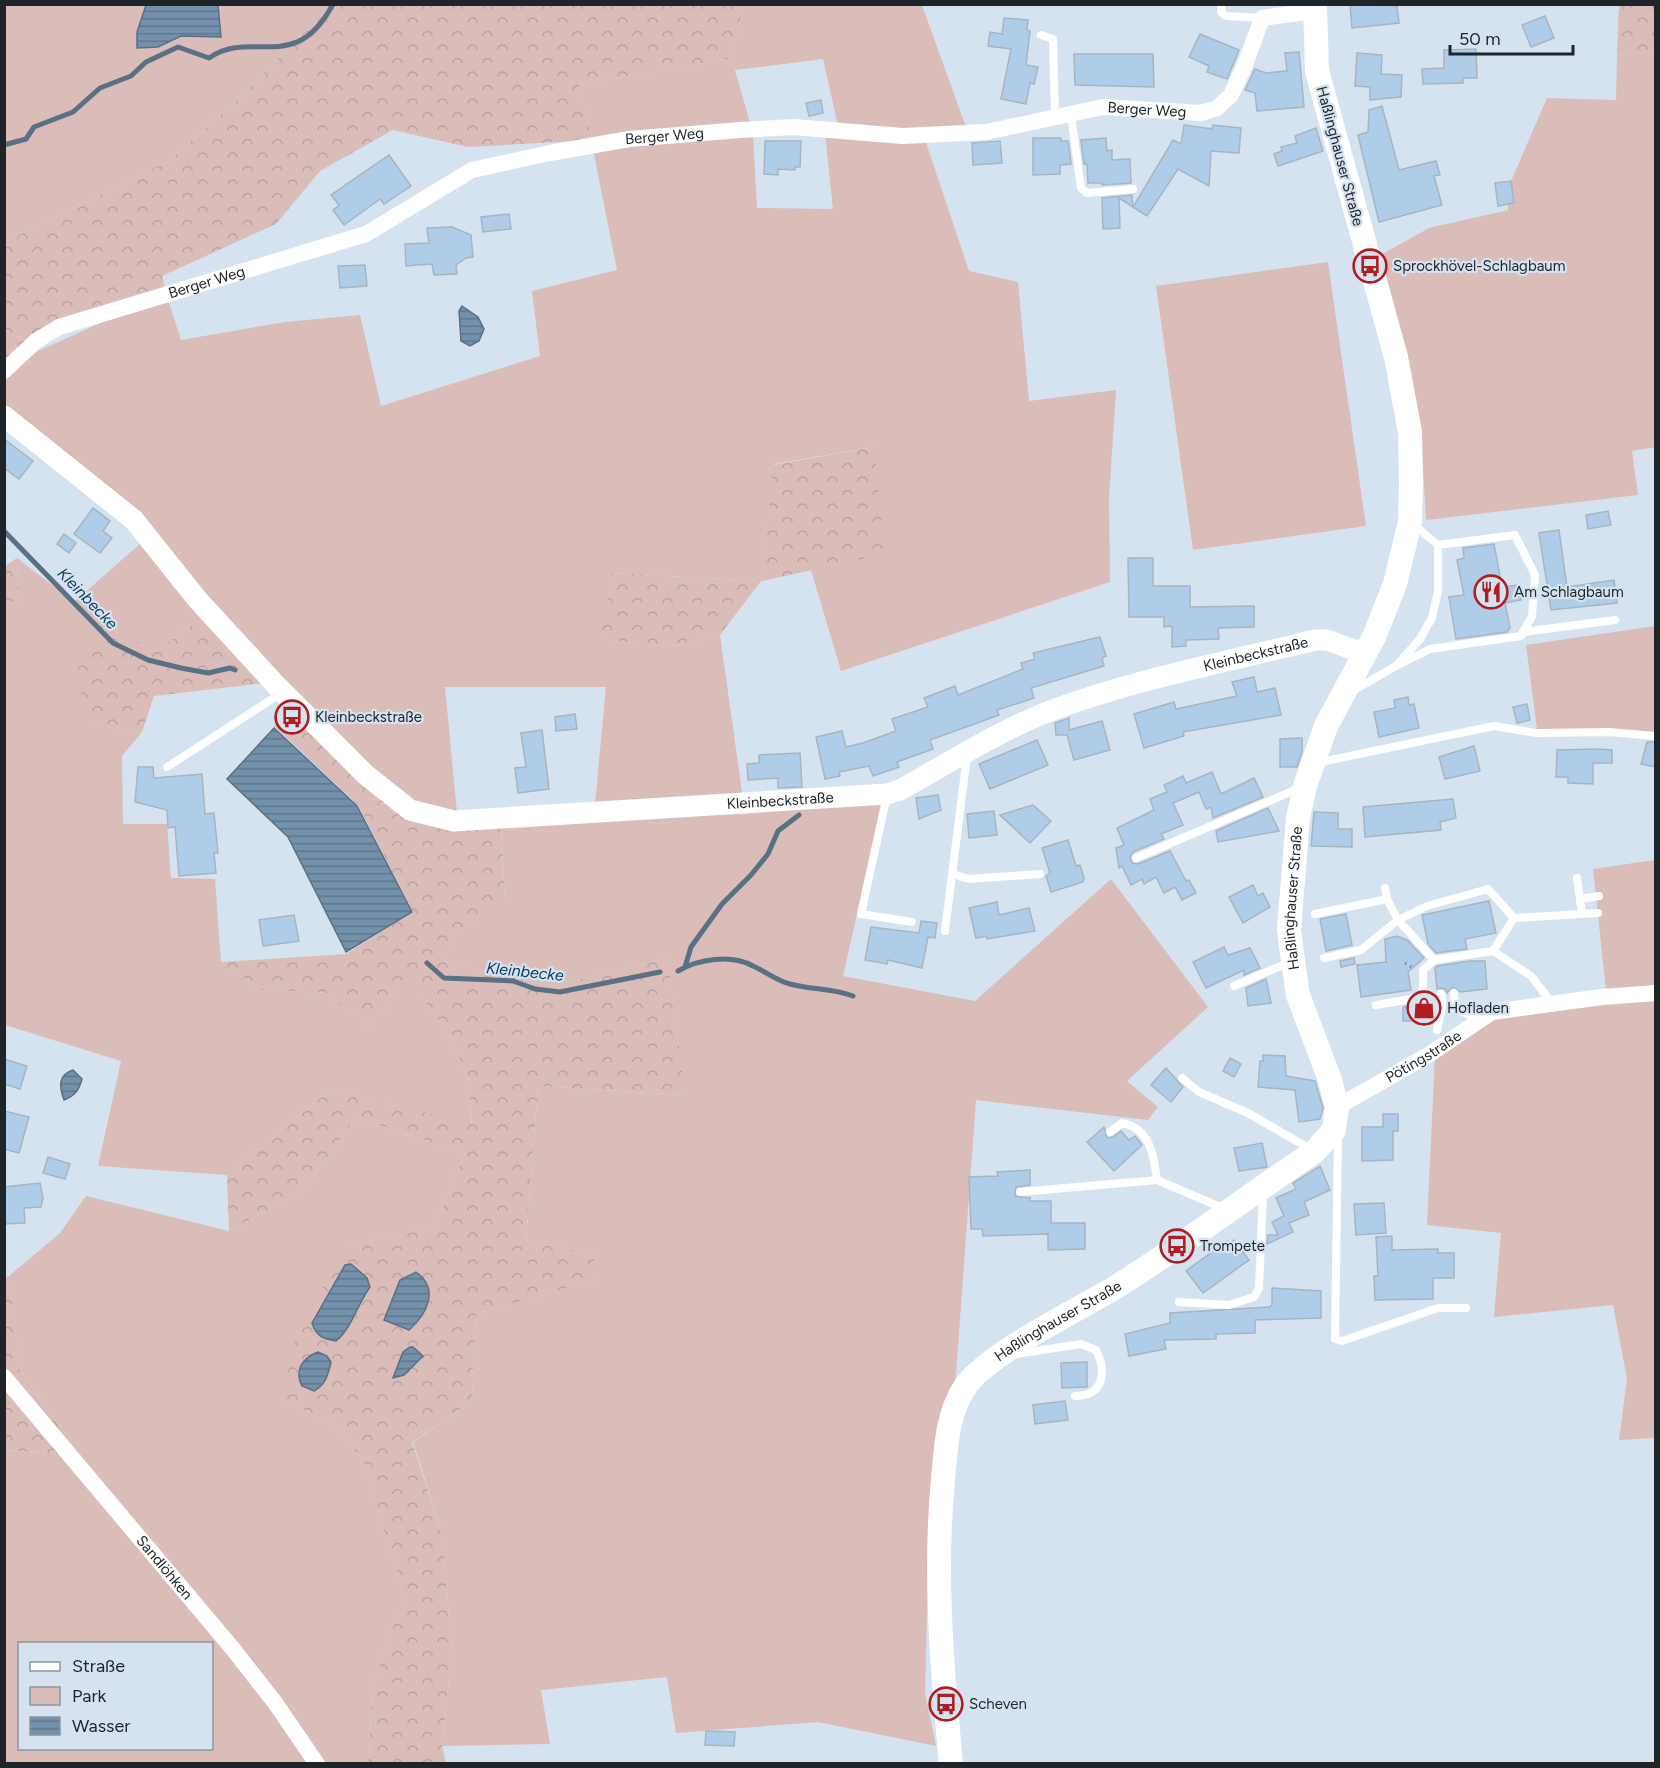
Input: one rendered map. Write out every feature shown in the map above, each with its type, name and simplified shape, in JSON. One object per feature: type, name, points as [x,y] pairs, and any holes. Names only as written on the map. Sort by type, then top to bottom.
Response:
[{"type":"main road","name":"Haßlinghauser Straße","points":[[951,1764],[937,1591],[939,1530],[946,1443],[950,1422],[966,1387],[980,1371],[1001,1356],[1118,1286],[1314,1152],[1334,1130],[1337,1113],[1330,1080],[1298,994],[1293,961],[1289,929],[1294,853],[1309,775],[1326,726],[1383,618],[1395,584],[1410,522],[1410,432],[1398,368],[1317,71],[1314,8]]},
{"type":"street","points":[[1262,18],[1314,8]]},
{"type":"street","name":"Berger Weg","points":[[4,371],[36,341],[59,327],[366,234],[472,170],[550,153],[629,139],[740,129],[794,127],[878,136],[912,136],[986,132],[1119,106],[1202,113],[1217,108],[1231,95],[1262,18]]},
{"type":"street","name":"Kleinbeckstraße","points":[[4,416],[134,520],[197,599],[366,775],[410,810],[454,820],[887,794],[900,790],[1048,712],[1116,689],[1315,640],[1327,640],[1365,654]]},
{"type":"street","name":"Pötingstraße","points":[[1337,1113],[1492,1012],[1656,993]]},
{"type":"street","name":"Sandlöhken","points":[[4,1377],[233,1650],[316,1764]]},
{"type":"lane","points":[[1221,4],[1221,12],[1226,16],[1262,18]]},
{"type":"lane","points":[[1041,35],[1053,39],[1063,117],[1081,188],[1087,193],[1133,189]]},
{"type":"lane","points":[[1342,696],[1430,649],[1521,636],[1532,616],[1535,575],[1515,535],[1438,545],[1410,522]]},
{"type":"lane","points":[[1396,666],[1420,639],[1432,618],[1438,591],[1438,545]]},
{"type":"lane","points":[[1523,632],[1615,620]]},
{"type":"lane","points":[[166,767],[284,692]]},
{"type":"lane","points":[[1136,858],[1309,775],[1494,726],[1536,733],[1609,732],[1656,736]]},
{"type":"lane","points":[[945,931],[968,753]]},
{"type":"lane","points":[[887,794],[861,914],[912,922]]},
{"type":"lane","points":[[953,874],[969,879],[1040,874]]},
{"type":"lane","points":[[1577,878],[1582,914]]},
{"type":"lane","points":[[1385,888],[1387,899],[1398,920],[1434,960]]},
{"type":"lane","points":[[1324,958],[1361,950],[1398,920],[1427,906],[1488,889],[1514,918]]},
{"type":"lane","points":[[1580,899],[1599,896]]},
{"type":"lane","points":[[1316,914],[1387,899]]},
{"type":"lane","points":[[1514,918],[1598,913]]},
{"type":"lane","points":[[1493,951],[1514,918]]},
{"type":"lane","points":[[1423,997],[1423,969],[1434,960],[1493,951],[1531,976],[1552,1004]]},
{"type":"lane","points":[[1234,986],[1293,961]]},
{"type":"lane","points":[[1454,993],[1455,1008]]},
{"type":"lane","points":[[1437,1030],[1443,1004],[1441,994]]},
{"type":"lane","points":[[1376,1005],[1423,997],[1482,1020]]},
{"type":"lane","points":[[1182,1078],[1199,1092],[1248,1113],[1314,1152]]},
{"type":"lane","points":[[1337,1113],[1335,1340],[1342,1341],[1438,1308],[1466,1308]]},
{"type":"lane","points":[[1110,1132],[1122,1123],[1131,1124],[1142,1133],[1149,1142],[1155,1160],[1156,1180]]},
{"type":"lane","points":[[1020,1192],[1156,1180],[1229,1210]]},
{"type":"lane","points":[[1179,1302],[1229,1305],[1254,1297],[1259,1288],[1263,1187]]},
{"type":"lane","points":[[1001,1356],[1081,1344],[1096,1350],[1104,1365],[1101,1382],[1085,1396],[1075,1396]]},
{"type":"green space","points":[[5,5],[332,5],[233,104],[170,160],[5,242]]},
{"type":"green space","points":[[332,5],[745,5],[728,59],[579,84],[593,140],[468,147],[393,130],[320,171],[276,224],[162,276],[165,289],[56,323],[5,363],[5,242],[170,160],[233,104]]},
{"type":"green space","points":[[745,5],[922,5],[967,130],[838,126],[823,59],[735,70],[751,126],[593,140],[579,84],[728,59]]},
{"type":"green space","points":[[1619,5],[1655,5],[1655,52],[1617,56]]},
{"type":"green space","points":[[1655,52],[1656,447],[1632,451],[1638,495],[1426,520],[1421,434],[1377,257],[1429,228],[1508,210],[1508,204],[1514,203],[1511,181],[1547,98],[1616,100],[1617,56]]},
{"type":"green space","points":[[753,133],[757,208],[833,209],[825,133],[925,140],[969,271],[1018,282],[1029,401],[1116,390],[1109,499],[1110,582],[841,671],[811,570],[873,447],[774,464],[762,581],[612,573],[601,639],[668,647],[720,635],[743,799],[595,804],[606,687],[445,687],[457,813],[412,805],[364,764],[200,593],[5,409],[4,382],[29,355],[166,294],[181,340],[285,322],[360,315],[381,406],[540,356],[532,291],[617,270],[593,149]]},
{"type":"green space","points":[[1328,262],[1366,526],[1193,550],[1156,286]]},
{"type":"green space","points":[[874,447],[885,554],[762,581],[773,465]]},
{"type":"green space","points":[[141,543],[203,617],[154,652],[90,725],[142,732],[122,756],[123,824],[167,824],[171,878],[215,879],[221,962],[260,990],[327,993],[371,1031],[405,974],[445,1028],[467,1074],[472,1125],[330,1090],[227,1175],[98,1166],[121,1061],[5,1025],[4,603],[19,601],[17,558],[74,602]]},
{"type":"green space","points":[[17,558],[19,601],[5,603],[5,566]]},
{"type":"green space","points":[[612,573],[761,581],[720,635],[668,647],[600,639]]},
{"type":"green space","points":[[203,617],[265,683],[154,696],[142,732],[89,725],[76,673],[103,620],[154,652]]},
{"type":"green space","points":[[1655,626],[1655,734],[1537,729],[1526,645]]},
{"type":"green space","points":[[292,708],[410,813],[501,826],[505,902],[454,933],[445,962],[552,986],[668,958],[685,1095],[538,1086],[526,1241],[593,1253],[599,1279],[476,1314],[472,1401],[412,1442],[442,1533],[452,1652],[442,1746],[446,1763],[367,1763],[372,1687],[404,1596],[362,1459],[333,1423],[282,1400],[297,1329],[349,1245],[434,1228],[465,1153],[356,1118],[302,1191],[229,1231],[227,1175],[330,1090],[472,1124],[467,1074],[445,1028],[405,975],[371,1031],[327,993],[260,990],[221,962],[346,954],[413,912],[358,805],[274,726]]},
{"type":"green space","points":[[883,799],[843,976],[975,1001],[1111,879],[1208,1007],[1127,1081],[1158,1107],[1148,1120],[976,1100],[955,1388],[930,1563],[927,1610],[925,1693],[936,1746],[818,1722],[676,1733],[667,1677],[541,1690],[550,1744],[442,1746],[452,1652],[442,1533],[413,1442],[472,1401],[476,1314],[598,1279],[593,1253],[526,1241],[538,1086],[684,1095],[668,958],[552,986],[445,962],[454,933],[505,901],[501,826],[595,818],[744,814]]},
{"type":"green space","points":[[1655,860],[1655,986],[1606,990],[1593,869]]},
{"type":"green space","points":[[1655,1000],[1655,1438],[1619,1440],[1627,1379],[1613,1305],[1494,1317],[1501,1233],[1427,1225],[1435,1055],[1481,1025],[1520,1012],[1542,1008]]},
{"type":"green space","points":[[356,1118],[465,1153],[434,1228],[349,1245],[282,1400],[333,1423],[362,1459],[404,1596],[372,1687],[367,1763],[5,1763],[4,1450],[64,1455],[62,1428],[20,1371],[9,1276],[60,1233],[86,1196],[229,1231],[302,1191]]},
{"type":"green space","points":[[9,1276],[20,1371],[62,1428],[65,1455],[5,1450],[4,1278]]},
{"type":"water","points":[[146,5],[218,5],[221,37],[181,36],[158,47],[137,48],[137,32]]},
{"type":"water","points":[[462,306],[478,317],[484,329],[479,341],[470,346],[461,341],[459,311]]},
{"type":"water","points":[[274,728],[357,806],[412,912],[346,952],[288,837],[227,779]]},
{"type":"water","points":[[73,1070],[82,1079],[76,1092],[64,1100],[61,1090],[62,1078]]},
{"type":"water","points":[[351,1264],[367,1278],[370,1287],[342,1336],[336,1341],[327,1339],[318,1334],[312,1323],[345,1265]]},
{"type":"water","points":[[416,1272],[428,1286],[429,1294],[421,1317],[409,1330],[384,1320],[400,1280]]},
{"type":"water","points":[[410,1347],[423,1356],[404,1375],[393,1378],[403,1352]]},
{"type":"water","points":[[318,1352],[327,1356],[331,1362],[326,1379],[314,1391],[302,1386],[299,1370],[304,1361]]},
{"type":"building","points":[[1350,4],[1397,6],[1399,23],[1352,28]]},
{"type":"building","points":[[1545,16],[1554,38],[1531,47],[1522,25]]},
{"type":"building","points":[[1004,18],[1028,20],[1027,30],[1030,31],[1026,65],[1038,67],[1034,84],[1030,83],[1026,104],[1001,99],[1011,49],[988,46],[990,32],[1002,34]]},
{"type":"building","points":[[1200,34],[1239,50],[1227,79],[1207,72],[1209,66],[1189,57]]},
{"type":"building","points":[[1476,49],[1477,78],[1463,78],[1463,83],[1423,84],[1422,69],[1444,68],[1444,50]]},
{"type":"building","points":[[1299,52],[1304,107],[1257,111],[1255,93],[1245,90],[1255,69],[1266,73],[1287,71],[1285,53]]},
{"type":"building","points":[[1357,53],[1382,55],[1381,74],[1402,75],[1401,97],[1370,100],[1370,87],[1355,86]]},
{"type":"building","points":[[1074,54],[1153,54],[1154,87],[1075,85]]},
{"type":"building","points":[[821,100],[823,113],[809,116],[806,103]]},
{"type":"building","points":[[1382,106],[1399,170],[1436,161],[1440,175],[1434,176],[1442,205],[1379,222],[1358,135],[1368,132],[1369,110]]},
{"type":"building","points":[[1184,125],[1212,129],[1213,125],[1241,128],[1239,153],[1211,151],[1209,186],[1178,169],[1147,216],[1133,207],[1173,140],[1181,144]]},
{"type":"building","points":[[1316,128],[1323,151],[1278,166],[1274,154],[1282,151],[1281,147],[1297,143],[1295,136]]},
{"type":"building","points":[[1033,138],[1061,138],[1061,141],[1068,141],[1071,164],[1060,165],[1060,174],[1033,175]]},
{"type":"building","points":[[1106,138],[1107,151],[1112,150],[1112,160],[1130,159],[1131,183],[1102,185],[1102,183],[1088,183],[1087,164],[1084,164],[1081,140]]},
{"type":"building","points":[[765,141],[801,141],[800,167],[795,167],[795,170],[778,169],[778,175],[764,174]]},
{"type":"building","points":[[1000,141],[1002,163],[973,165],[972,143]]},
{"type":"building","points":[[389,155],[411,186],[384,204],[380,199],[344,225],[333,210],[339,205],[331,195]]},
{"type":"building","points":[[1511,181],[1514,203],[1498,206],[1495,183]]},
{"type":"building","points":[[1132,195],[1133,207],[1119,198],[1120,228],[1103,229],[1102,198]]},
{"type":"building","points":[[509,214],[511,229],[483,232],[481,217]]},
{"type":"building","points":[[452,227],[471,235],[473,257],[466,258],[456,265],[457,274],[434,275],[432,264],[406,266],[405,244],[429,243],[427,228]]},
{"type":"building","points":[[365,265],[367,286],[340,288],[338,266]]},
{"type":"building","points":[[4,439],[33,461],[19,479],[4,468]]},
{"type":"building","points":[[93,508],[110,521],[103,531],[112,538],[100,553],[74,534]]},
{"type":"building","points":[[1608,511],[1611,525],[1588,529],[1586,515]]},
{"type":"building","points":[[1559,530],[1567,587],[1614,580],[1617,603],[1551,610],[1539,533]]},
{"type":"building","points":[[64,534],[76,543],[69,553],[57,544]]},
{"type":"building","name":"Am Schlagbaum","points":[[1494,544],[1502,587],[1518,585],[1521,600],[1505,603],[1510,628],[1507,632],[1456,639],[1449,597],[1464,595],[1457,560],[1464,558],[1463,548]]},
{"type":"building","points":[[1128,558],[1153,558],[1153,586],[1190,586],[1190,607],[1254,606],[1254,627],[1218,628],[1219,639],[1186,640],[1186,646],[1172,647],[1172,626],[1164,627],[1164,617],[1129,617]]},
{"type":"building","points":[[1100,637],[1106,656],[1102,658],[1104,666],[1031,688],[1034,698],[997,710],[999,715],[930,740],[933,749],[897,762],[899,767],[873,776],[869,766],[839,772],[840,776],[825,779],[816,737],[842,731],[846,747],[863,743],[896,731],[892,719],[928,707],[924,698],[955,686],[958,695],[1023,669],[1021,663],[1035,659],[1033,653]]},
{"type":"building","points":[[1254,677],[1257,692],[1275,688],[1281,715],[1183,732],[1184,736],[1144,748],[1134,714],[1174,702],[1176,709],[1237,696],[1232,682]]},
{"type":"building","points":[[1408,697],[1409,705],[1414,704],[1419,728],[1379,737],[1374,712],[1395,708],[1394,700]]},
{"type":"building","points":[[1527,704],[1530,720],[1517,723],[1513,707]]},
{"type":"building","points":[[575,714],[577,729],[556,731],[555,717]]},
{"type":"building","points":[[1069,718],[1069,730],[1102,721],[1110,750],[1074,760],[1067,735],[1056,735],[1055,723]]},
{"type":"building","points":[[542,730],[549,789],[518,793],[515,768],[526,767],[521,733]]},
{"type":"building","points":[[1302,738],[1302,752],[1297,767],[1280,767],[1280,739]]},
{"type":"building","points":[[1037,740],[1048,765],[990,789],[979,764]]},
{"type":"building","points":[[1647,742],[1656,742],[1656,767],[1641,764]]},
{"type":"building","points":[[1474,746],[1480,771],[1445,779],[1439,757]]},
{"type":"building","points":[[1557,750],[1612,750],[1612,763],[1593,763],[1593,784],[1568,783],[1568,777],[1556,777]]},
{"type":"building","points":[[800,753],[802,787],[778,788],[778,778],[748,780],[747,764],[759,763],[759,755]]},
{"type":"building","points":[[138,767],[153,767],[154,778],[202,774],[205,814],[214,813],[218,853],[214,853],[216,873],[179,876],[175,827],[168,828],[167,810],[135,802]]},
{"type":"building","points":[[1212,772],[1221,794],[1254,778],[1263,797],[1213,818],[1211,807],[1206,809],[1199,792],[1173,803],[1183,825],[1161,834],[1164,839],[1133,852],[1130,857],[1132,863],[1138,864],[1170,851],[1186,881],[1189,880],[1196,893],[1182,900],[1175,887],[1164,893],[1156,877],[1144,884],[1142,879],[1131,885],[1122,866],[1119,868],[1116,848],[1124,845],[1117,828],[1154,810],[1150,799],[1167,792],[1164,785],[1183,776],[1186,783]]},
{"type":"building","points":[[938,795],[941,810],[919,819],[916,798]]},
{"type":"building","points":[[1453,799],[1456,818],[1440,822],[1441,830],[1365,837],[1363,807]]},
{"type":"building","points":[[1033,805],[1051,821],[1030,843],[1000,815]]},
{"type":"building","points":[[1268,808],[1279,831],[1218,842],[1216,831]]},
{"type":"building","points":[[994,811],[997,835],[969,838],[967,814]]},
{"type":"building","points":[[1314,812],[1338,813],[1338,829],[1352,829],[1352,847],[1311,846]]},
{"type":"building","points":[[1068,840],[1076,866],[1080,865],[1083,882],[1051,892],[1046,876],[1050,873],[1042,848]]},
{"type":"building","points":[[1253,885],[1258,896],[1263,893],[1270,907],[1243,923],[1229,897]]},
{"type":"building","points":[[1489,901],[1496,933],[1465,939],[1467,949],[1436,953],[1428,944],[1422,915]]},
{"type":"building","points":[[997,902],[999,915],[1029,908],[1035,931],[987,939],[986,936],[976,938],[969,908]]},
{"type":"building","points":[[1346,914],[1352,945],[1326,951],[1320,919]]},
{"type":"building","points":[[294,915],[299,941],[263,946],[259,920]]},
{"type":"building","points":[[921,921],[937,923],[935,938],[928,937],[922,968],[888,960],[887,964],[865,960],[871,927],[919,933]]},
{"type":"building","points":[[1397,936],[1407,940],[1424,958],[1408,972],[1411,990],[1361,997],[1357,965],[1386,962],[1385,939]]},
{"type":"building","points":[[1224,947],[1228,955],[1250,948],[1260,968],[1244,975],[1244,970],[1206,988],[1193,962]]},
{"type":"building","points":[[1354,958],[1355,964],[1341,967],[1340,961]]},
{"type":"building","points":[[1485,961],[1487,989],[1460,992],[1453,987],[1447,993],[1444,988],[1437,989],[1435,968],[1437,966]]},
{"type":"building","points":[[1266,979],[1271,1003],[1248,1006],[1246,988]]},
{"type":"building","points":[[1422,1004],[1431,1007],[1431,1021],[1403,1021],[1403,1007]]},
{"type":"building","points":[[1263,1055],[1285,1056],[1286,1076],[1315,1081],[1323,1108],[1320,1119],[1299,1122],[1295,1090],[1258,1087],[1260,1061],[1263,1061]]},
{"type":"building","points":[[1230,1058],[1241,1064],[1234,1077],[1223,1071]]},
{"type":"building","points":[[4,1059],[27,1066],[20,1089],[4,1084]]},
{"type":"building","points":[[1166,1068],[1183,1087],[1171,1102],[1151,1085]]},
{"type":"building","points":[[4,1111],[29,1117],[19,1153],[4,1149]]},
{"type":"building","points":[[1383,1114],[1398,1114],[1398,1131],[1393,1131],[1393,1160],[1362,1161],[1362,1127],[1383,1127]]},
{"type":"building","points":[[1104,1127],[1107,1138],[1121,1131],[1129,1140],[1135,1136],[1142,1145],[1114,1171],[1087,1142]]},
{"type":"building","points":[[1262,1143],[1267,1167],[1239,1171],[1234,1148]]},
{"type":"building","points":[[48,1157],[70,1164],[65,1179],[43,1173]]},
{"type":"building","points":[[1320,1166],[1330,1190],[1304,1202],[1309,1215],[1289,1223],[1293,1232],[1267,1244],[1268,1235],[1278,1235],[1272,1222],[1284,1216],[1276,1198],[1296,1189],[1293,1183]]},
{"type":"building","points":[[1030,1170],[1030,1185],[1016,1187],[1015,1196],[1030,1198],[1030,1201],[1051,1201],[1051,1223],[1085,1223],[1085,1249],[1048,1250],[1048,1234],[983,1236],[982,1229],[971,1229],[969,1177],[998,1176],[997,1172]]},
{"type":"building","points":[[40,1183],[43,1198],[41,1207],[24,1208],[25,1223],[4,1224],[4,1187]]},
{"type":"building","points":[[1384,1203],[1386,1233],[1356,1235],[1354,1204]]},
{"type":"building","points":[[1392,1236],[1392,1250],[1438,1249],[1438,1253],[1454,1253],[1454,1278],[1433,1278],[1433,1299],[1375,1300],[1374,1276],[1378,1276],[1376,1237]]},
{"type":"building","points":[[1234,1240],[1249,1260],[1203,1293],[1186,1271],[1227,1241],[1229,1244]]},
{"type":"building","points":[[1272,1288],[1321,1291],[1321,1318],[1255,1320],[1255,1333],[1216,1334],[1216,1339],[1164,1340],[1166,1349],[1129,1356],[1125,1334],[1170,1323],[1170,1313],[1269,1307],[1272,1305]]},
{"type":"building","points":[[1087,1362],[1087,1387],[1062,1388],[1061,1363]]},
{"type":"building","points":[[1065,1401],[1068,1420],[1035,1424],[1033,1405]]},
{"type":"building","points":[[706,1731],[735,1732],[734,1746],[705,1745]]},
{"type":"waterway","points":[[4,145],[26,139],[34,127],[73,112],[100,88],[131,76],[146,62],[178,47],[209,58],[225,50],[242,47],[289,45],[304,39],[319,26],[333,4]]},
{"type":"waterway","name":"Kleinbecke","points":[[4,531],[113,643],[148,660],[181,668],[208,673],[230,668],[235,670]]},
{"type":"waterway","name":"Kleinbecke","points":[[685,967],[691,947],[722,904],[768,854],[778,831],[799,815]]},
{"type":"waterway","name":"Kleinbecke","points":[[678,971],[705,961],[735,960],[753,966],[785,983],[853,996]]},
{"type":"waterway","name":"Kleinbecke","points":[[427,963],[444,978],[513,981],[535,989],[560,992],[660,972]]},
{"type":"place","name":"Sprockhövel-Schlagbaum","points":[[1370,266]]},
{"type":"place","name":"Am Schlagbaum","points":[[1491,592]]},
{"type":"place","name":"Kleinbeckstraße","points":[[292,717]]},
{"type":"place","name":"Hofladen","points":[[1424,1008]]},
{"type":"place","name":"Trompete","points":[[1177,1246]]},
{"type":"place","name":"Scheven","points":[[946,1704]]}]
